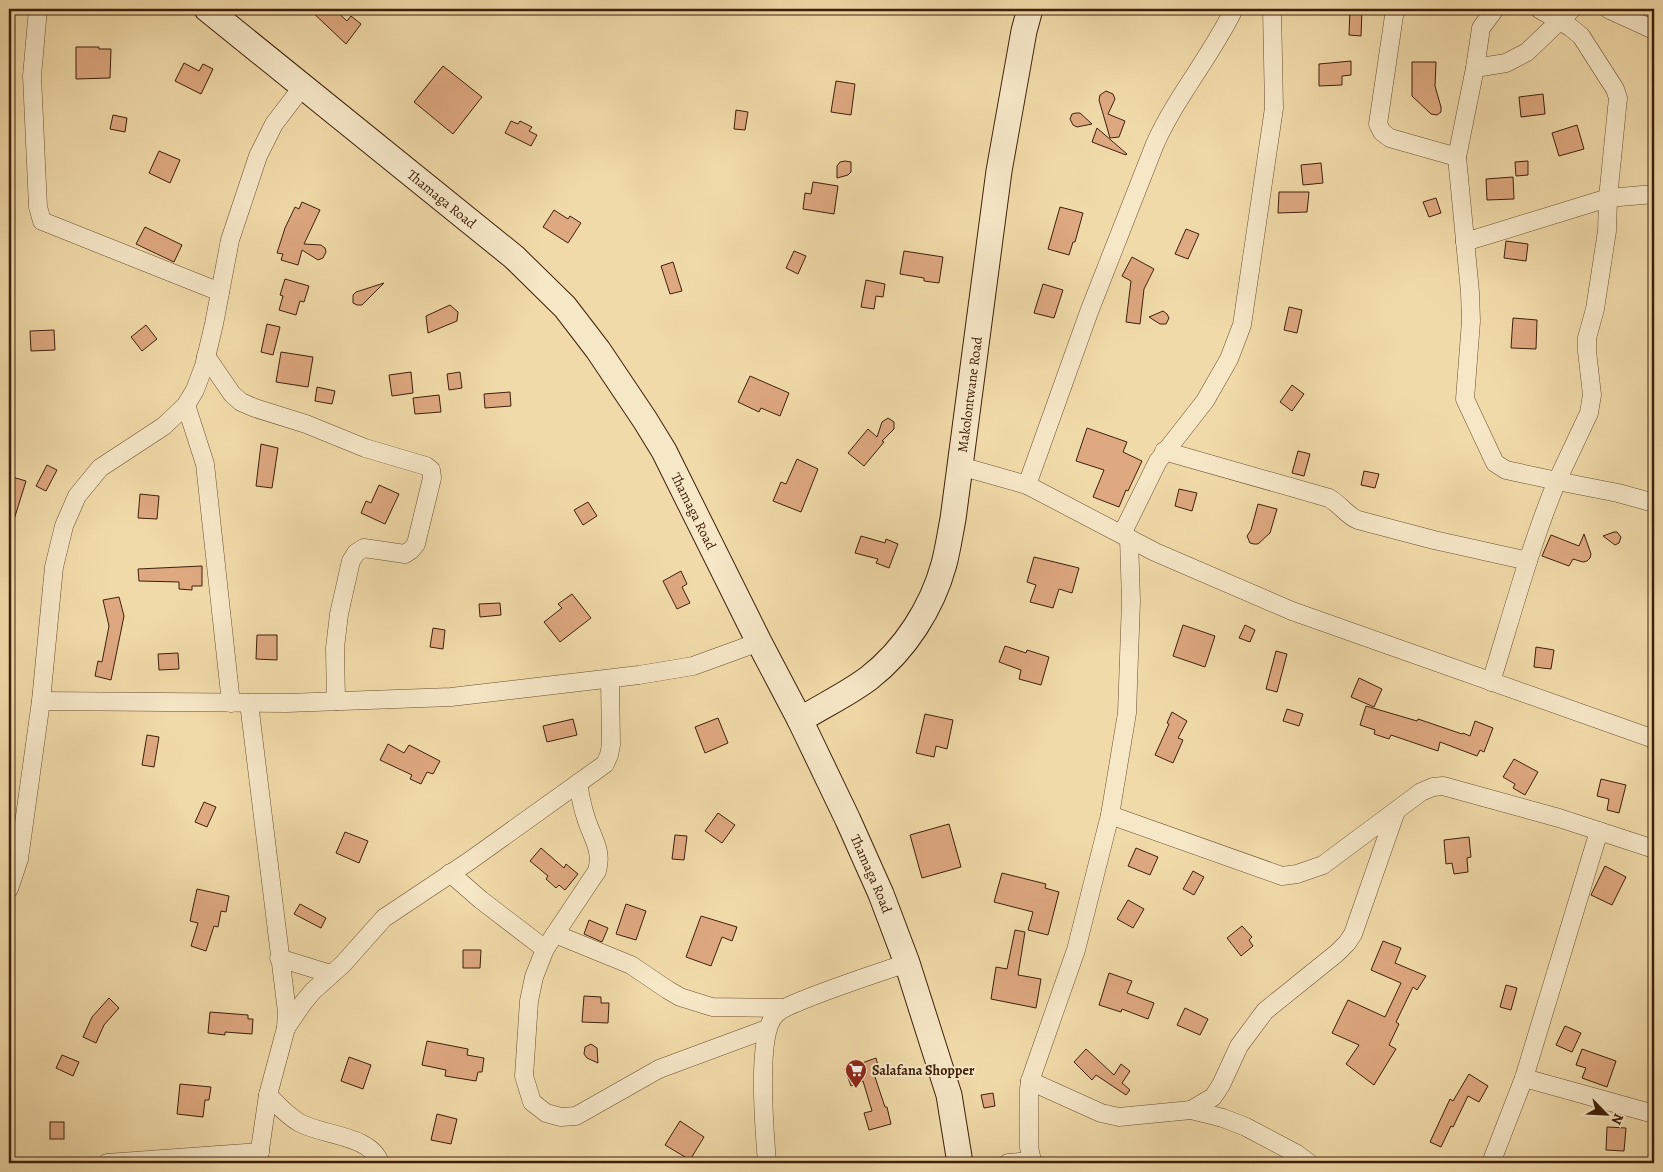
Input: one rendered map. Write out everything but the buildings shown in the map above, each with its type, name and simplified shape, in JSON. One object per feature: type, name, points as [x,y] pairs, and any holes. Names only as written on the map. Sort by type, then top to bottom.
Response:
[{"type":"main road","name":"Thamaga Road","points":[[208,9],[514,257],[565,308],[609,366],[645,420],[664,451],[800,720],[881,894],[907,963],[949,1095],[960,1163]]},
{"type":"main road","name":"Makolontwane Road","points":[[800,720],[868,678],[896,653],[918,623],[933,594],[944,564],[953,519],[998,171],[1024,31],[1030,9]]},
{"type":"street","points":[[38,9],[32,76],[38,207],[42,221],[220,292]]},
{"type":"street","points":[[1027,485],[1089,312],[1160,132],[1234,9]]},
{"type":"street","points":[[1008,1163],[1032,1161],[1028,1146],[1030,1081],[1076,950],[1110,815],[1127,713],[1131,602],[1125,536],[1164,451],[1204,400],[1228,359],[1242,324],[1274,108],[1272,9]]},
{"type":"street","points":[[1395,9],[1378,124],[1382,132],[1390,138],[1457,157]]},
{"type":"street","points":[[1495,9],[1485,20],[1481,28],[1457,157],[1471,320],[1465,399],[1495,463],[1506,470],[1618,493],[1654,503]]},
{"type":"street","points":[[1491,682],[1528,561],[1557,481],[1589,413],[1592,395],[1587,338],[1595,309],[1607,231],[1608,198],[1618,98],[1615,89],[1566,15],[1539,9]]},
{"type":"street","points":[[1608,9],[1654,30]]},
{"type":"street","points":[[1475,68],[1506,62],[1527,52],[1566,15]]},
{"type":"street","points":[[9,889],[19,859],[41,701],[54,567],[64,526],[77,496],[100,468],[164,426],[186,404],[195,390],[206,356],[230,240],[258,156],[274,124],[303,86]]},
{"type":"street","points":[[1465,242],[1608,198],[1654,194]]},
{"type":"street","points":[[206,356],[232,394],[242,402],[254,408],[306,424],[365,448],[426,466],[431,470],[432,478],[416,544],[411,550],[405,554],[364,548],[356,553],[351,561],[339,614],[334,648],[336,701]]},
{"type":"street","points":[[186,404],[206,464],[231,703]]},
{"type":"street","points":[[1164,451],[1328,498],[1337,502],[1350,516],[1358,520],[1434,540],[1528,561]]},
{"type":"street","points":[[960,466],[1027,485],[1155,552],[1292,611],[1654,739]]},
{"type":"street","points":[[41,701],[249,703],[451,697],[610,679],[692,666],[759,642]]},
{"type":"street","points":[[286,1028],[303,1003],[343,964],[384,918],[605,764],[610,755],[611,745],[610,679]]},
{"type":"street","points":[[107,1163],[259,1158],[268,1095],[286,1028],[287,1012],[249,703]]},
{"type":"street","points":[[578,783],[582,806],[599,851],[599,861],[597,871],[545,949],[534,977],[529,1002],[524,1076],[532,1102],[546,1112],[561,1117],[576,1116],[659,1070],[767,1029]]},
{"type":"street","points":[[1110,815],[1282,876],[1297,874],[1323,865],[1421,792],[1433,787],[1442,786],[1558,818],[1654,850]]},
{"type":"street","points":[[1191,1110],[1213,1097],[1221,1086],[1239,1046],[1265,1011],[1347,943],[1353,934],[1396,811]]},
{"type":"street","points":[[1491,1163],[1524,1078],[1599,831]]},
{"type":"street","points":[[450,873],[481,900],[545,949]]},
{"type":"street","points":[[555,934],[631,965],[680,997],[712,1007],[784,1008]]},
{"type":"street","points":[[279,958],[332,974]]},
{"type":"street","points":[[767,1163],[762,1078],[767,1029],[771,1019],[784,1008],[907,963]]},
{"type":"street","points":[[1524,1078],[1654,1114]]},
{"type":"street","points":[[1030,1081],[1111,1116],[1119,1117],[1191,1110],[1223,1118],[1246,1127],[1297,1154],[1308,1163]]},
{"type":"street","points":[[268,1095],[289,1116],[302,1124],[368,1146],[378,1155],[380,1163]]},
{"type":"place","name":"Salafana Shopper","points":[[856,1089]]}]
